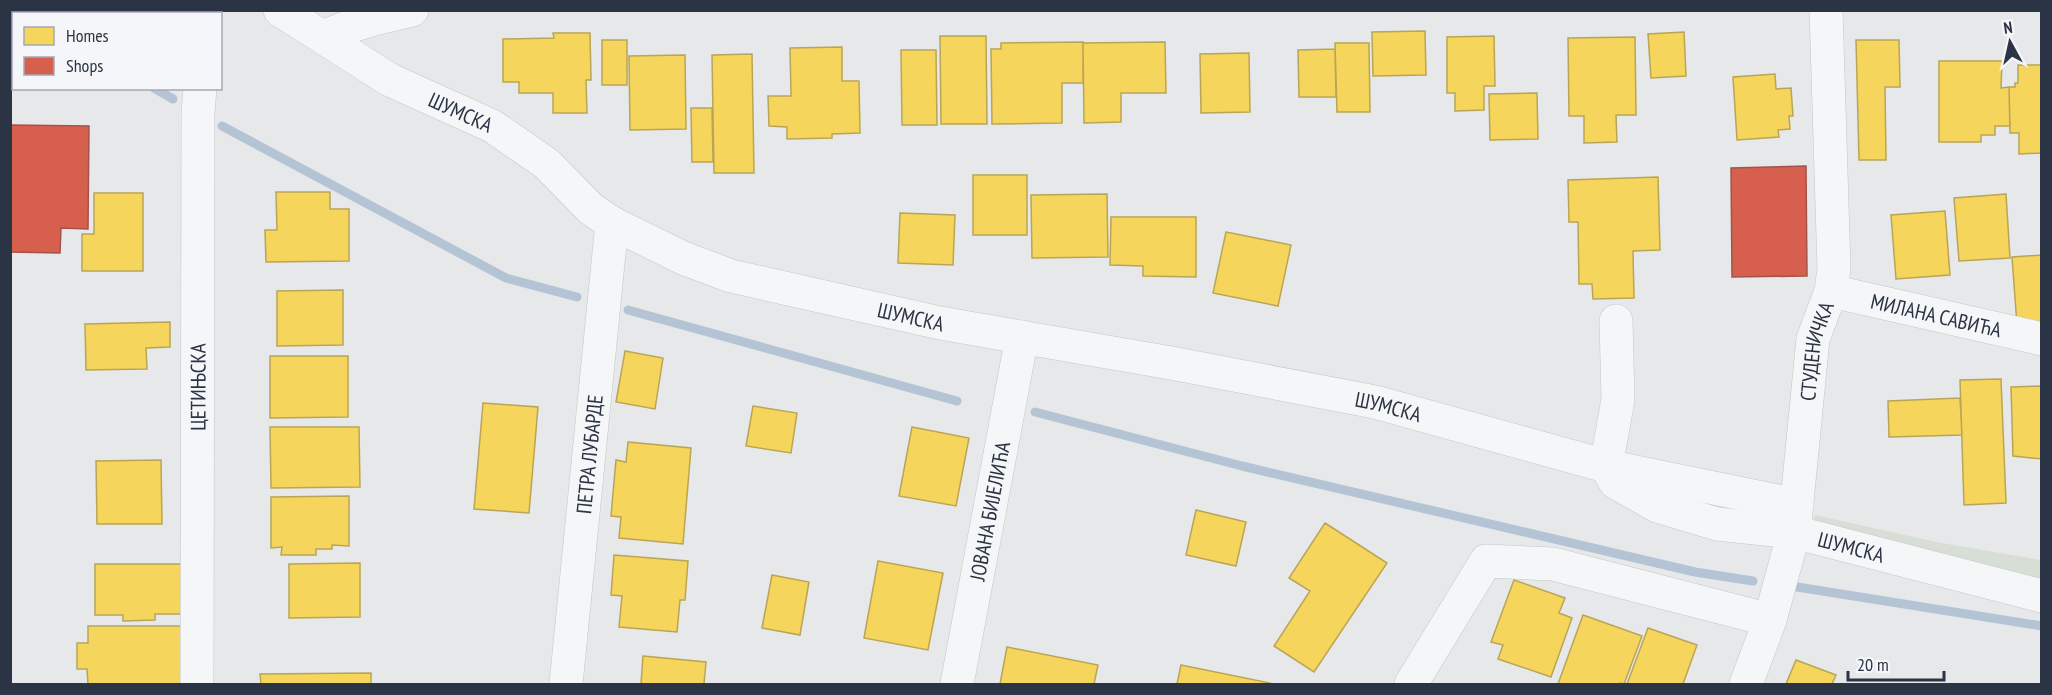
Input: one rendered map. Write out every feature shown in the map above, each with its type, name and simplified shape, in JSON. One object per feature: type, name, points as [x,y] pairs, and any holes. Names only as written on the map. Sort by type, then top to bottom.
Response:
[{"type":"street","name":"ШУМСКА","points":[[280,10],[390,80],[492,126],[547,164],[591,209],[612,223],[683,258],[731,276],[929,320],[1375,402],[1606,466],[1615,482],[1657,506],[1717,524],[1796,518],[2042,596]]},
{"type":"street","points":[[324,38],[347,28],[412,10]]},
{"type":"street","name":"СТУДЕНИЧКА","points":[[1746,684],[1770,620],[1796,518],[1813,339],[1831,291],[1834,268],[1826,10]]},
{"type":"street","name":"ЦЕТИЊСКА","points":[[197,684],[200,90]]},
{"type":"street","name":"ПЕТРА ЛУБАРДЕ","points":[[566,684],[612,223]]},
{"type":"street","name":"МИЛАНА САВИЋА","points":[[1831,291],[2042,339]]},
{"type":"street","points":[[1606,466],[1618,400],[1616,321]]},
{"type":"street","name":"ЈОВАНА БИЈЕЛИЋА","points":[[957,684],[1022,337]]},
{"type":"street","points":[[1411,684],[1486,561],[1553,564],[1770,620]]},
{"type":"shaded area","points":[[1815,515],[1941,543],[2041,560],[2041,578],[1813,523]]},
{"type":"building: Homes","points":[[1425,31],[1426,75],[1373,76],[1372,32]]},
{"type":"building: Homes","points":[[1684,32],[1686,76],[1651,78],[1648,34]]},
{"type":"building: Homes","points":[[553,33],[590,33],[591,80],[586,80],[587,113],[553,113],[553,93],[519,93],[519,82],[503,82],[503,39],[554,38]]},
{"type":"building: Homes","points":[[940,36],[986,36],[987,124],[941,124]]},
{"type":"building: Homes","points":[[1494,36],[1495,86],[1484,86],[1484,110],[1455,111],[1455,93],[1447,93],[1447,37]]},
{"type":"building: Homes","points":[[1635,37],[1636,115],[1616,115],[1617,142],[1584,143],[1584,116],[1569,116],[1568,38]]},
{"type":"building: Homes","points":[[602,40],[627,40],[627,85],[602,85]]},
{"type":"building: Homes","points":[[1856,40],[1899,40],[1900,87],[1885,87],[1886,160],[1859,160]]},
{"type":"building: Homes","points":[[1083,42],[1083,83],[1062,83],[1062,123],[992,124],[991,49],[1001,49],[1001,43]]},
{"type":"building: Homes","points":[[1165,42],[1166,93],[1121,93],[1121,122],[1084,123],[1083,43]]},
{"type":"building: Homes","points":[[1335,43],[1369,43],[1370,112],[1337,112]]},
{"type":"building: Homes","points":[[842,47],[842,81],[859,81],[860,133],[832,134],[832,138],[787,139],[787,127],[769,126],[768,96],[791,96],[790,48]]},
{"type":"building: Homes","points":[[1335,49],[1336,97],[1299,97],[1298,50]]},
{"type":"building: Homes","points":[[901,50],[936,50],[937,125],[902,125]]},
{"type":"building: Homes","points":[[1249,53],[1250,112],[1201,113],[1200,54]]},
{"type":"building: Homes","points":[[752,54],[754,173],[714,173],[712,55]]},
{"type":"building: Homes","points":[[685,55],[686,129],[630,130],[629,56]]},
{"type":"building: Homes","points":[[1939,61],[2002,61],[2001,88],[2009,87],[2010,126],[1995,126],[1995,135],[1981,135],[1981,142],[1939,142]]},
{"type":"building: Homes","points":[[2018,65],[2042,65],[2042,153],[2019,154],[2019,133],[2010,133],[2009,87],[2015,87],[2015,83],[2018,83]]},
{"type":"building: Homes","points":[[1775,74],[1776,89],[1791,88],[1793,116],[1789,116],[1790,129],[1778,130],[1779,137],[1737,140],[1733,77]]},
{"type":"building: Homes","points":[[1537,93],[1538,139],[1490,140],[1489,94]]},
{"type":"building: Homes","points":[[691,108],[712,108],[713,162],[692,162]]},
{"type":"building: Homes","points":[[973,175],[1027,175],[1027,235],[973,235]]},
{"type":"building: Homes","points":[[1658,177],[1660,250],[1633,251],[1634,298],[1593,299],[1592,284],[1579,284],[1578,222],[1569,222],[1568,180]]},
{"type":"building: Homes","points":[[276,192],[330,192],[330,209],[349,209],[349,261],[266,262],[265,230],[277,230]]},
{"type":"building: Homes","points":[[94,193],[143,193],[143,271],[82,271],[82,234],[94,234]]},
{"type":"building: Homes","points":[[1107,194],[1108,257],[1032,258],[1031,195]]},
{"type":"building: Homes","points":[[2006,194],[2010,258],[1959,261],[1954,198]]},
{"type":"building: Homes","points":[[1945,211],[1950,275],[1896,279],[1891,215]]},
{"type":"building: Homes","points":[[900,213],[955,215],[953,265],[898,263]]},
{"type":"building: Homes","points":[[1111,217],[1196,217],[1196,277],[1143,276],[1143,266],[1110,265]]},
{"type":"building: Homes","points":[[1226,232],[1291,245],[1278,306],[1213,293]]},
{"type":"building: Homes","points":[[2042,255],[2042,323],[2017,325],[2012,257]]},
{"type":"building: Homes","points":[[343,290],[343,345],[277,346],[277,291]]},
{"type":"building: Homes","points":[[170,322],[170,347],[146,348],[147,369],[86,370],[85,324]]},
{"type":"building: Homes","points":[[625,351],[663,358],[655,409],[616,402]]},
{"type":"building: Homes","points":[[270,356],[348,356],[348,417],[270,418]]},
{"type":"building: Homes","points":[[2001,379],[2006,503],[1964,505],[1960,380]]},
{"type":"building: Homes","points":[[2042,386],[2042,459],[2013,456],[2011,387]]},
{"type":"building: Homes","points":[[1960,398],[1962,435],[1889,437],[1888,401]]},
{"type":"building: Homes","points":[[483,403],[538,407],[529,513],[474,509]]},
{"type":"building: Homes","points":[[753,406],[797,413],[791,453],[746,446]]},
{"type":"building: Homes","points":[[270,427],[359,427],[360,487],[271,488]]},
{"type":"building: Homes","points":[[912,427],[969,438],[956,506],[899,496]]},
{"type":"building: Homes","points":[[628,442],[691,448],[683,544],[619,538],[621,517],[611,516],[616,460],[626,462]]},
{"type":"building: Homes","points":[[161,460],[162,524],[97,524],[96,461]]},
{"type":"building: Homes","points":[[349,496],[349,546],[332,545],[332,549],[316,549],[316,555],[281,555],[282,547],[271,548],[271,497]]},
{"type":"building: Homes","points":[[1196,510],[1246,522],[1236,566],[1186,555]]},
{"type":"building: Homes","points":[[1325,523],[1387,563],[1314,672],[1274,646],[1310,591],[1289,578]]},
{"type":"building: Homes","points":[[614,555],[688,561],[685,600],[680,600],[677,632],[619,627],[622,596],[611,595]]},
{"type":"building: Homes","points":[[878,561],[943,573],[928,650],[864,638]]},
{"type":"building: Homes","points":[[360,563],[360,617],[289,618],[289,564]]},
{"type":"building: Homes","points":[[95,564],[184,564],[183,614],[155,614],[155,620],[123,621],[123,615],[95,615]]},
{"type":"building: Homes","points":[[772,575],[809,582],[800,635],[762,628]]},
{"type":"building: Homes","points":[[1514,580],[1565,598],[1559,613],[1572,618],[1551,677],[1498,659],[1503,645],[1491,642]]},
{"type":"building: Homes","points":[[1583,615],[1642,636],[1624,684],[1558,684]]},
{"type":"building: Homes","points":[[88,626],[184,626],[184,684],[88,684],[87,669],[77,669],[77,643],[88,643]]},
{"type":"building: Homes","points":[[1648,628],[1697,645],[1683,684],[1627,684]]},
{"type":"building: Homes","points":[[1007,647],[1098,665],[1094,684],[1000,684]]},
{"type":"building: Homes","points":[[643,656],[706,662],[704,684],[641,684]]},
{"type":"building: Homes","points":[[1796,660],[1836,675],[1832,684],[1786,684]]},
{"type":"building: Homes","points":[[1181,665],[1270,683],[1270,684],[1177,684]]},
{"type":"building: Homes","points":[[371,673],[371,684],[261,684],[260,674]]},
{"type":"building: Shops","points":[[10,125],[89,126],[88,229],[61,228],[60,253],[10,252]]},
{"type":"building: Shops","points":[[1806,166],[1807,276],[1732,277],[1731,168]]},
{"type":"waterway","points":[[157,90],[173,99]]},
{"type":"waterway","points":[[222,126],[506,278],[577,297]]},
{"type":"waterway","points":[[628,310],[957,401]]},
{"type":"waterway","points":[[1035,412],[1242,466],[1695,572],[1753,581]]},
{"type":"waterway","points":[[1791,586],[2042,626]]}]
